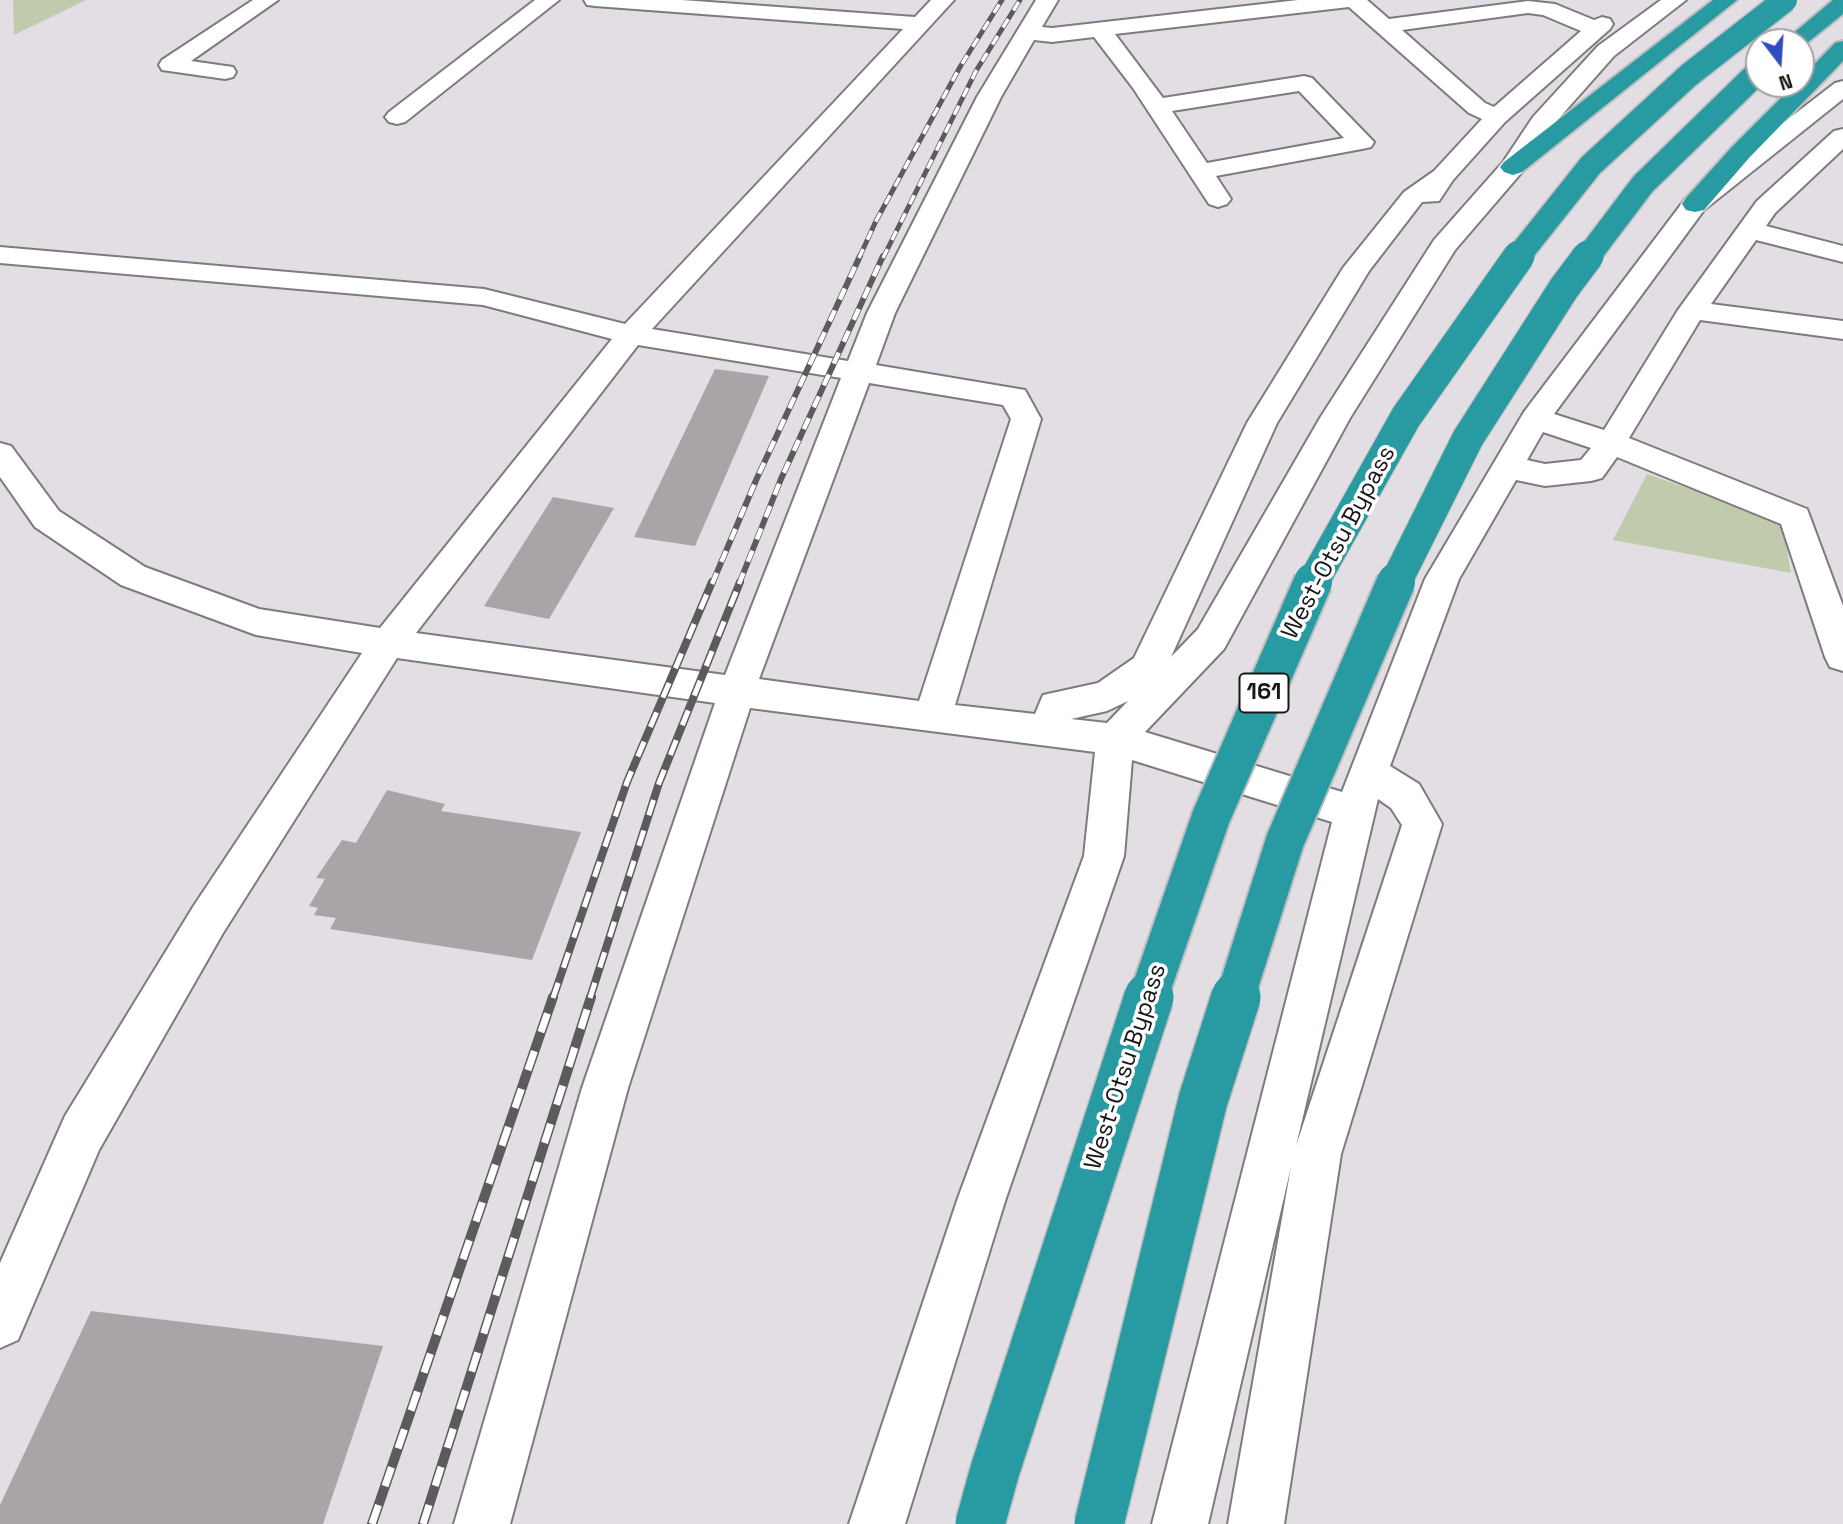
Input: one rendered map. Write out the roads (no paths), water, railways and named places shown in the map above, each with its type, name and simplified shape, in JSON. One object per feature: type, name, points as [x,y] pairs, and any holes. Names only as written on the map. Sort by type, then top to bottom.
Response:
[{"type":"highway","points":[[1513,167],[1726,0]]},
{"type":"highway","name":"West-Otsu Bypass","points":[[981,1524],[995,1470],[1119,1085],[1211,817],[1306,594],[1406,417],[1505,273],[1583,176],[1689,75],[1785,0]]},
{"type":"highway","points":[[1812,28],[1843,3]]},
{"type":"highway","points":[[1695,204],[1740,153],[1843,48]]},
{"type":"highway","points":[[1099,1524],[1203,1100],[1284,841],[1380,614],[1468,438],[1563,288],[1643,184],[1745,85]]},
{"type":"street","points":[[225,72],[170,65],[267,0]]},
{"type":"street","points":[[397,117],[548,0]]},
{"type":"street","points":[[595,0],[919,24]]},
{"type":"street","points":[[0,1322],[82,1133],[208,920],[388,643],[631,335],[943,0]]},
{"type":"street","points":[[482,1524],[605,1088],[737,691],[782,566],[881,313],[989,97],[1045,0]]},
{"type":"street","points":[[1027,32],[1052,35],[1354,0],[1477,108],[1497,117]]},
{"type":"street","points":[[877,1524],[982,1198],[1104,856],[1115,739],[1211,639],[1335,418],[1444,246],[1513,167],[1542,122],[1606,51],[1675,0]]},
{"type":"street","points":[[1385,26],[1528,7],[1547,9],[1597,29]]},
{"type":"street","points":[[1444,246],[1429,222],[1427,201],[1443,176],[1497,117],[1624,7]]},
{"type":"street","points":[[1099,29],[1156,106],[1217,199]]},
{"type":"street","points":[[1156,106],[1304,83],[1362,142],[1199,172]]},
{"type":"street","points":[[1180,1524],[1362,792],[1441,579],[1535,419],[1695,204],[1843,88]]},
{"type":"street","points":[[1507,467],[1545,475],[1591,470],[1611,443],[1692,310],[1766,207],[1843,136]]},
{"type":"street","points":[[1049,733],[1056,706],[1107,696],[1148,668],[1262,423],[1357,268],[1413,197],[1443,176]]},
{"type":"street","points":[[1749,230],[1843,254]]},
{"type":"street","points":[[0,255],[484,297],[631,335],[1014,397],[1026,419],[932,718]]},
{"type":"street","points":[[1692,310],[1843,330]]},
{"type":"street","points":[[1535,419],[1611,443],[1795,517],[1834,604],[1843,657]]},
{"type":"street","points":[[0,454],[47,519],[133,576],[256,622],[388,643],[932,718],[1115,739],[1362,792],[1405,796],[1422,824],[1317,1154],[1256,1524]]},
{"type":"railway","points":[[859,258],[876,221],[960,67],[1002,0]]},
{"type":"railway","points":[[883,258],[976,71],[1020,0]]},
{"type":"railway","points":[[712,584],[757,478],[860,256]]},
{"type":"railway","points":[[739,584],[781,479],[883,256]]},
{"type":"railway","points":[[553,998],[627,782],[712,582]]},
{"type":"railway","points":[[590,998],[659,783],[740,582]]},
{"type":"railway","points":[[372,1524],[553,997]]},
{"type":"railway","points":[[423,1524],[591,997]]}]
